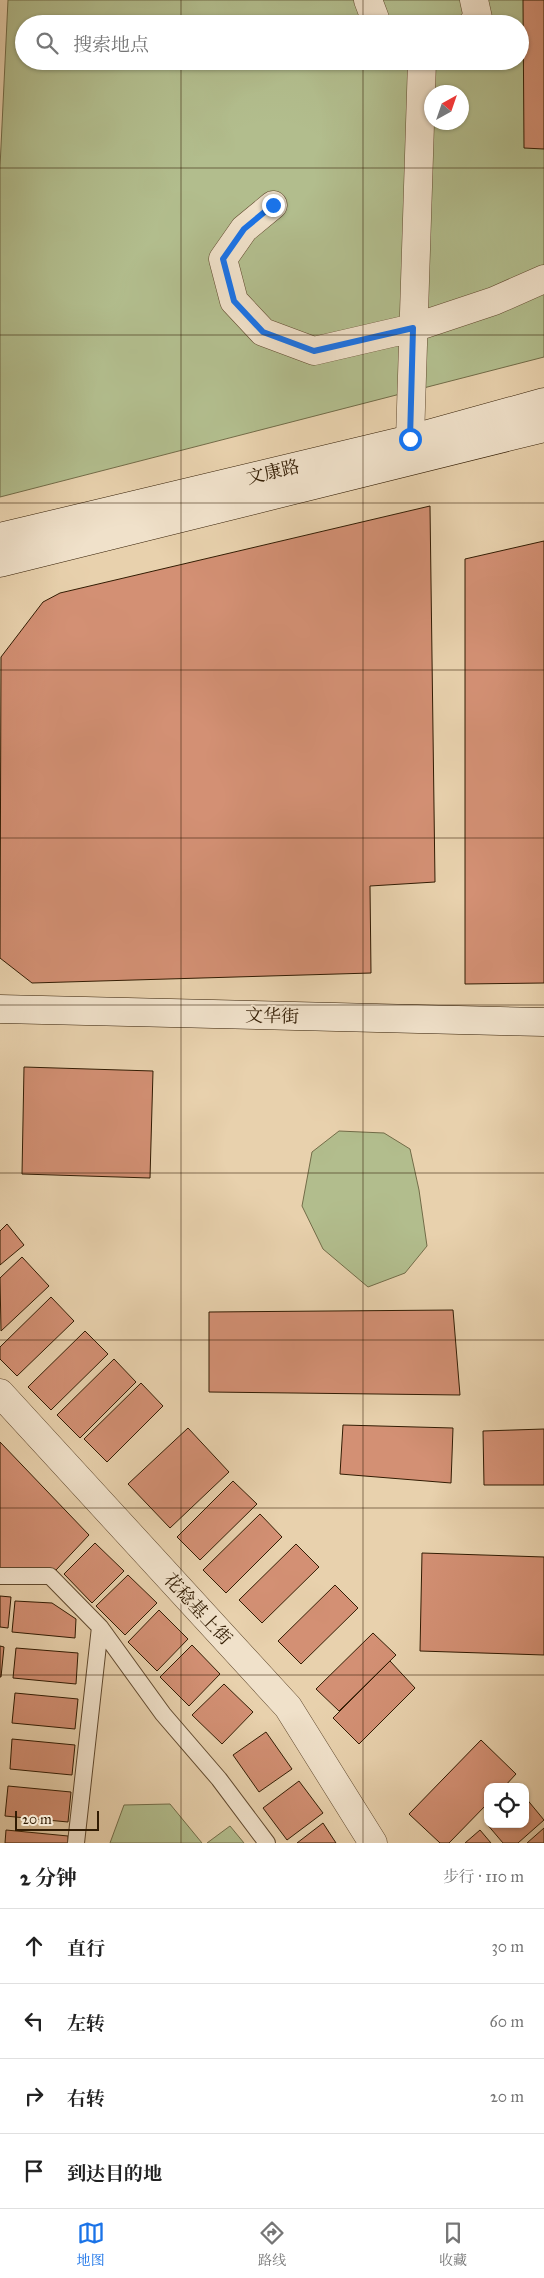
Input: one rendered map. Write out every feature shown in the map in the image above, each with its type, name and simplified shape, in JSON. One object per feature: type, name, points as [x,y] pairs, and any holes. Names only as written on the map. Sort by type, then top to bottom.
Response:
[{"type":"street","points":[[368,0],[373,15]]},
{"type":"street","points":[[474,0],[477,15]]},
{"type":"street","points":[[410,439],[422,70]]},
{"type":"street","points":[[273,205],[244,229],[223,259],[234,301],[263,332],[314,351],[413,328],[494,301],[544,280]]},
{"type":"street","name":"文康路","points":[[0,537],[410,439],[544,402]]},
{"type":"street","points":[[0,562],[544,428]]},
{"type":"street","name":"文华街","points":[[0,1009],[544,1022]]},
{"type":"street","name":"花稔基上街","points":[[0,1392],[288,1707],[373,1843]]},
{"type":"lane","points":[[0,1576],[50,1576],[100,1627],[163,1714],[219,1780],[267,1843]]},
{"type":"lane","points":[[76,1843],[100,1627]]},
{"type":"green space","points":[[8,0],[544,0],[544,357],[0,497],[0,167]]},
{"type":"green space","points":[[339,1131],[384,1133],[410,1149],[419,1190],[427,1246],[405,1273],[368,1287],[323,1249],[302,1206],[312,1152]]},
{"type":"green space","points":[[170,1804],[202,1843],[110,1843],[124,1805]]},
{"type":"green space","points":[[230,1826],[244,1843],[207,1843]]},
{"type":"building","points":[[523,0],[544,0],[544,149],[524,148],[523,70],[529,70],[529,15],[523,15]]},
{"type":"building","points":[[430,506],[435,882],[370,886],[371,973],[32,983],[0,958],[1,657],[43,602],[60,593]]},
{"type":"building","points":[[544,541],[544,983],[465,984],[465,559]]},
{"type":"building","points":[[24,1067],[153,1071],[150,1178],[22,1174]]},
{"type":"building","points":[[7,1224],[24,1245],[0,1265],[0,1231]]},
{"type":"building","points":[[22,1257],[49,1286],[1,1331],[0,1278]]},
{"type":"building","points":[[51,1297],[74,1321],[17,1376],[0,1359],[0,1347]]},
{"type":"building","points":[[453,1310],[460,1395],[209,1392],[209,1312]]},
{"type":"building","points":[[85,1331],[108,1354],[51,1410],[28,1387]]},
{"type":"building","points":[[114,1359],[136,1382],[80,1438],[57,1415]]},
{"type":"building","points":[[141,1383],[163,1406],[107,1462],[84,1439]]},
{"type":"building","points":[[343,1425],[453,1428],[451,1483],[340,1474]]},
{"type":"building","points":[[188,1428],[229,1472],[170,1528],[128,1484]]},
{"type":"building","points":[[544,1429],[544,1485],[484,1485],[483,1431]]},
{"type":"building","points":[[0,1442],[89,1535],[56,1570],[0,1568]]},
{"type":"building","points":[[233,1481],[257,1504],[200,1560],[177,1537]]},
{"type":"building","points":[[260,1514],[282,1537],[226,1593],[203,1570]]},
{"type":"building","points":[[95,1543],[124,1571],[92,1603],[64,1574]]},
{"type":"building","points":[[296,1544],[319,1567],[262,1623],[239,1600]]},
{"type":"building","points":[[422,1553],[544,1557],[544,1655],[420,1651]]},
{"type":"building","points":[[128,1575],[157,1603],[125,1635],[96,1606]]},
{"type":"building","points":[[335,1585],[358,1608],[301,1664],[278,1641]]},
{"type":"building","points":[[0,1596],[11,1597],[8,1628],[0,1627]]},
{"type":"building","points":[[15,1601],[52,1603],[76,1619],[75,1638],[12,1632]]},
{"type":"building","points":[[159,1610],[188,1639],[157,1671],[128,1642]]},
{"type":"building","points":[[373,1633],[396,1655],[339,1711],[316,1689]]},
{"type":"building","points":[[192,1645],[220,1674],[189,1706],[160,1677]]},
{"type":"building","points":[[0,1646],[4,1647],[1,1677],[0,1677]]},
{"type":"building","points":[[16,1648],[78,1653],[76,1684],[13,1678]]},
{"type":"building","points":[[390,1661],[415,1688],[359,1744],[333,1718]]},
{"type":"building","points":[[224,1684],[253,1712],[222,1744],[192,1715]]},
{"type":"building","points":[[15,1693],[78,1699],[75,1729],[12,1723]]},
{"type":"building","points":[[266,1732],[292,1769],[259,1792],[233,1755]]},
{"type":"building","points":[[12,1739],[75,1745],[72,1775],[10,1769]]},
{"type":"building","points":[[481,1740],[516,1774],[508,1783],[484,1783],[484,1807],[449,1843],[440,1843],[409,1814]]},
{"type":"building","points":[[299,1781],[323,1813],[287,1840],[263,1808]]},
{"type":"building","points":[[8,1786],[71,1792],[68,1822],[5,1816]]},
{"type":"building","points":[[529,1802],[544,1820],[518,1843],[503,1843],[490,1828],[529,1828]]},
{"type":"building","points":[[323,1823],[336,1843],[297,1843]]},
{"type":"building","points":[[544,1828],[544,1843],[527,1843]]},
{"type":"building","points":[[6,1830],[68,1836],[68,1843],[5,1843]]},
{"type":"building","points":[[480,1830],[491,1843],[465,1843]]},
{"type":"route","points":[[273,205],[244,229],[223,259],[234,301],[263,332],[314,351],[413,328],[410,439]]}]
